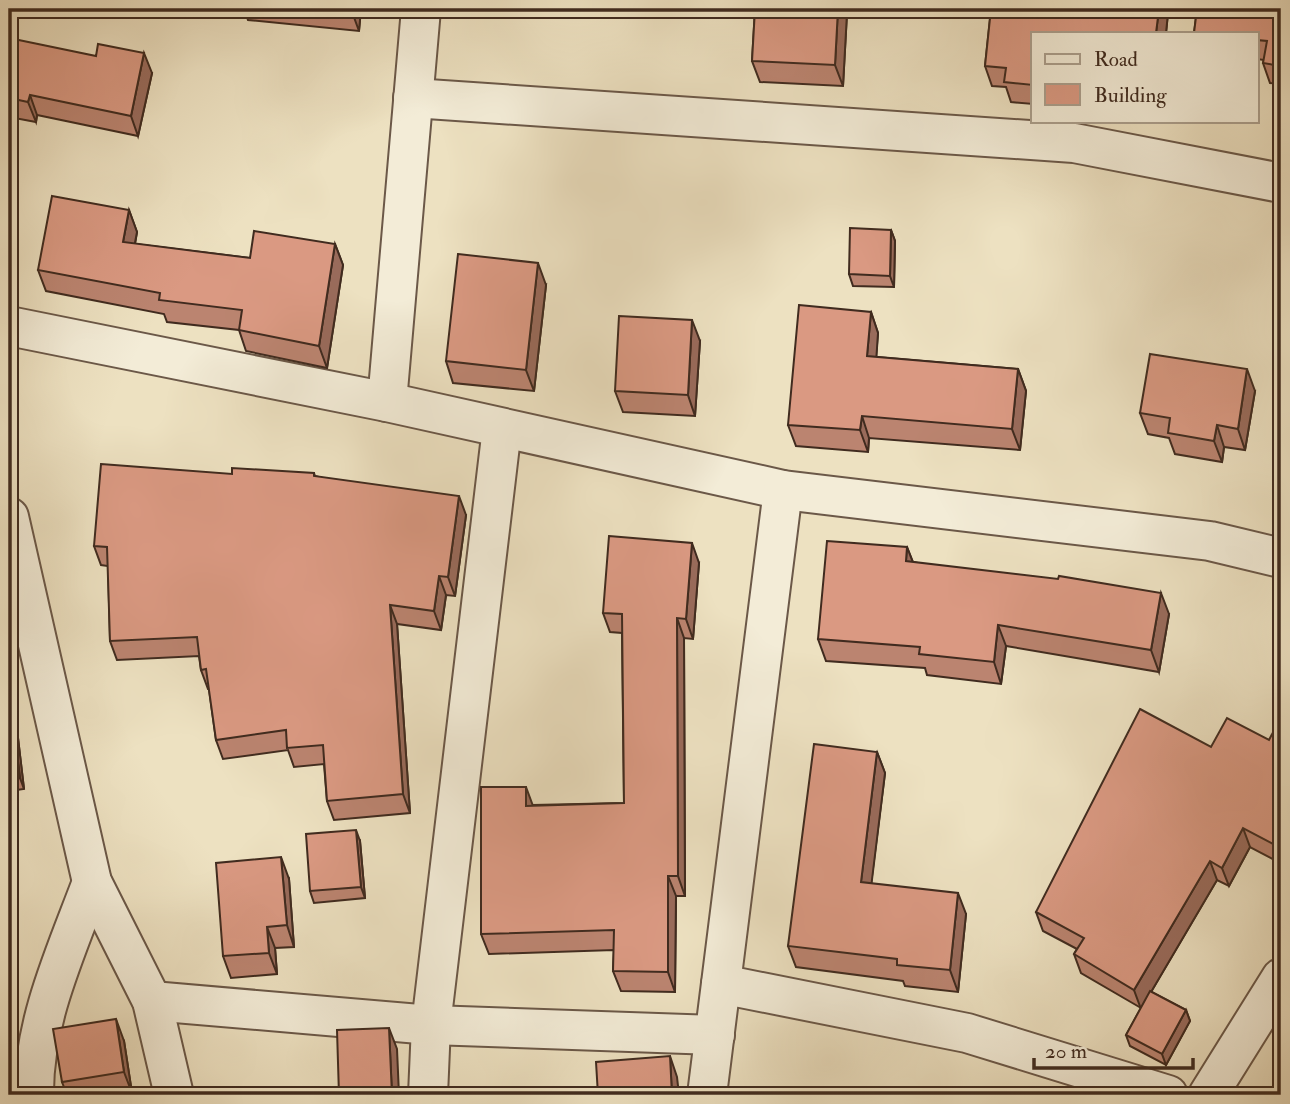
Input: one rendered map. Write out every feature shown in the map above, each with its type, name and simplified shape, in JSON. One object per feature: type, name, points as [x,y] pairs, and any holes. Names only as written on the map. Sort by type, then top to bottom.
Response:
[{"type":"street","points":[[387,402],[421,9]]},
{"type":"street","points":[[413,98],[1074,143],[1281,184]]},
{"type":"street","points":[[9,327],[387,402],[783,490],[1210,541],[1281,558]]},
{"type":"street","points":[[428,1095],[431,1025],[502,428]]},
{"type":"street","points":[[707,1095],[783,490]]},
{"type":"street","points":[[9,517],[92,882],[152,1000],[174,1095]]},
{"type":"street","points":[[34,1095],[33,1070],[56,976],[92,882]]},
{"type":"street","points":[[1208,1095],[1281,978]]},
{"type":"street","points":[[721,984],[967,1033],[1168,1095]]},
{"type":"street","points":[[152,1000],[431,1025],[715,1035]]},
{"type":"building","points":[[755,9],[838,9],[835,65],[752,61]]},
{"type":"building","points":[[991,9],[1159,9],[1156,32],[1031,32],[1031,85],[1004,82],[1006,68],[985,66]]},
{"type":"building","points":[[1197,9],[1281,9],[1281,66],[1263,63],[1267,41],[1258,40],[1258,32],[1194,32]]},
{"type":"building","points":[[9,38],[96,56],[98,44],[144,53],[131,116],[30,95],[28,102],[9,98]]},
{"type":"building","points":[[52,196],[129,210],[123,242],[250,258],[254,231],[335,244],[319,346],[239,330],[242,310],[159,300],[160,293],[38,270]]},
{"type":"building","points":[[850,228],[891,230],[890,276],[849,274]]},
{"type":"building","points":[[458,254],[538,263],[526,370],[446,361]]},
{"type":"building","points":[[799,305],[871,312],[867,356],[1018,369],[1012,429],[862,416],[860,430],[788,425]]},
{"type":"building","points":[[619,316],[692,320],[688,395],[615,391]]},
{"type":"building","points":[[1150,354],[1247,369],[1238,429],[1217,425],[1214,441],[1168,433],[1170,418],[1140,413]]},
{"type":"building","points":[[101,464],[232,474],[232,468],[314,473],[314,476],[459,496],[448,577],[439,576],[434,611],[390,605],[403,794],[327,801],[323,745],[287,748],[286,730],[216,740],[206,669],[201,670],[197,637],[110,641],[107,547],[94,546]]},
{"type":"building","points":[[609,536],[692,543],[686,619],[677,618],[678,876],[668,876],[668,972],[613,971],[614,930],[481,934],[481,787],[526,787],[526,806],[624,803],[622,614],[603,613]]},
{"type":"building","points":[[827,541],[907,547],[906,561],[1058,579],[1059,576],[1161,593],[1151,650],[998,625],[994,662],[919,654],[920,647],[818,639]]},
{"type":"building","points":[[1140,709],[1211,747],[1227,718],[1269,740],[1281,717],[1281,828],[1273,844],[1243,828],[1222,868],[1210,861],[1134,990],[1074,954],[1084,938],[1036,912]]},
{"type":"building","points":[[9,727],[14,727],[20,778],[9,779]]},
{"type":"building","points":[[814,744],[877,752],[861,882],[958,893],[950,970],[897,965],[897,959],[788,946]]},
{"type":"building","points":[[356,830],[361,887],[310,891],[306,834]]},
{"type":"building","points":[[281,857],[287,925],[267,927],[269,953],[223,956],[216,863]]},
{"type":"building","points":[[1150,991],[1186,1010],[1162,1054],[1126,1035]]},
{"type":"building","points":[[116,1019],[124,1072],[62,1082],[53,1029]]},
{"type":"building","points":[[389,1028],[392,1095],[339,1095],[337,1030]]},
{"type":"building","points":[[670,1056],[672,1095],[598,1095],[596,1062]]}]
